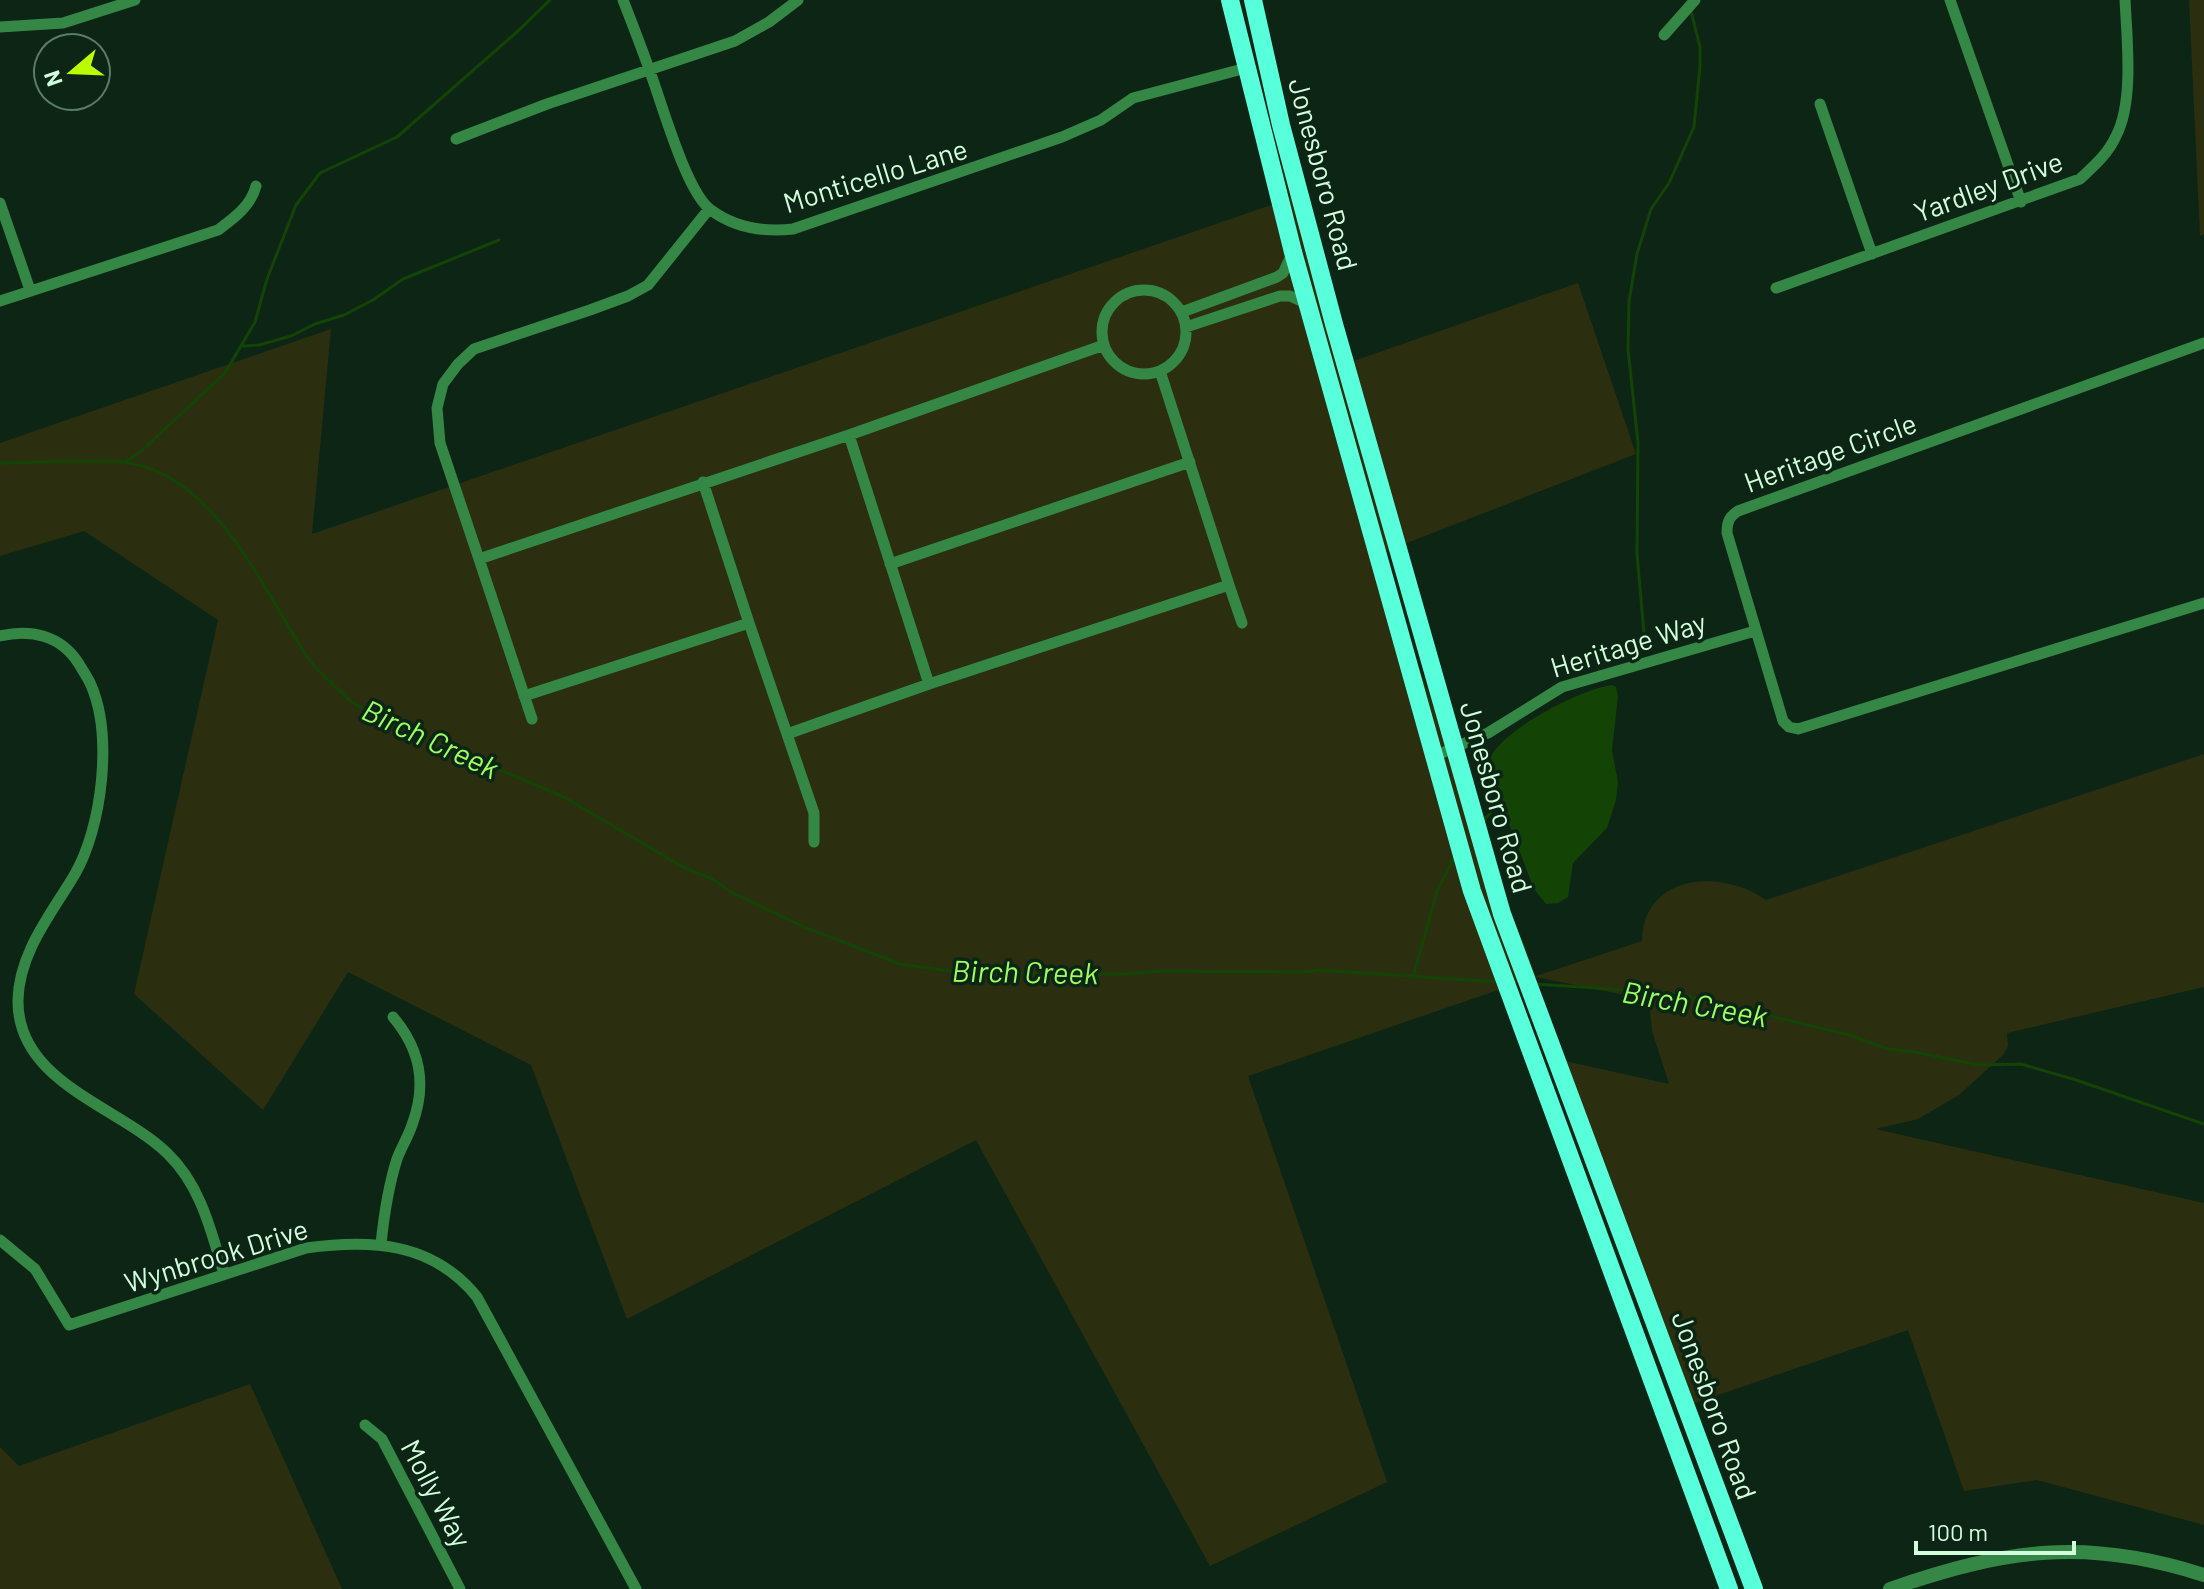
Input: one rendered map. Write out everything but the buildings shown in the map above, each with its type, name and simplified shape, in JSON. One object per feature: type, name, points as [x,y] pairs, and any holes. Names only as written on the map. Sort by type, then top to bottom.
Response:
[{"type":"main road","name":"Jonesboro Road","points":[[1230,0],[1293,252],[1472,891],[1729,1589]]},
{"type":"main road","name":"Jonesboro Road","points":[[1253,0],[1266,63],[1334,324],[1453,750],[1509,935],[1755,1588]]},
{"type":"street","points":[[0,27],[63,23],[135,0]]},
{"type":"street","points":[[532,719],[440,443],[437,408],[443,384],[474,349],[603,306],[648,285],[709,209],[692,183],[677,149],[623,0]]},
{"type":"street","points":[[456,139],[547,104],[735,41],[769,22],[798,0]]},
{"type":"street","points":[[1664,35],[1695,0]]},
{"type":"street","points":[[1950,0],[2021,202]]},
{"type":"street","name":"Yardley Drive","points":[[1776,288],[2080,179],[2102,160],[2118,135],[2125,105],[2125,0]]},
{"type":"street","name":"Monticello Lane","points":[[709,209],[739,224],[769,232],[793,229],[1062,137],[1101,120],[1133,98],[1266,63]]},
{"type":"street","points":[[1820,104],[1872,254]]},
{"type":"street","points":[[0,301],[218,230],[244,209],[253,197],[256,186]]},
{"type":"street","points":[[0,203],[30,290]]},
{"type":"street","points":[[1182,312],[1277,277],[1283,273],[1293,252]]},
{"type":"street","points":[[1148,290],[1162,293],[1173,301],[1182,312],[1186,327],[1183,349],[1170,366],[1147,374],[1133,373],[1120,367],[1104,345],[1102,331],[1111,305],[1134,291],[1148,290]]},
{"type":"street","points":[[1186,327],[1280,296],[1290,296],[1308,304]]},
{"type":"street","name":"Heritage Circle","points":[[2204,343],[1738,511],[1727,524],[1727,533],[1783,721],[1789,727],[1798,729],[2204,603]]},
{"type":"street","points":[[479,559],[849,435],[1104,345]]},
{"type":"street","points":[[1160,371],[1242,623]]},
{"type":"street","points":[[849,435],[929,684]]},
{"type":"street","points":[[890,564],[1190,462]]},
{"type":"street","points":[[703,482],[814,813],[814,842]]},
{"type":"street","points":[[787,734],[1229,585]]},
{"type":"street","points":[[524,696],[749,623]]},
{"type":"street","name":"Heritage Way","points":[[1435,756],[1505,724],[1562,687],[1755,631]]},
{"type":"street","points":[[0,636],[17,632],[46,635],[72,652],[92,686],[100,721],[100,809],[83,858],[24,963],[18,1000],[22,1029],[41,1063],[168,1154],[194,1185],[224,1274]]},
{"type":"street","points":[[381,1244],[386,1202],[397,1158],[418,1106],[422,1084],[406,1031],[393,1017]]},
{"type":"street","name":"Wynbrook Drive","points":[[0,1240],[35,1269],[69,1325],[306,1248],[343,1243],[381,1244],[443,1265],[462,1278],[477,1297],[636,1589]]},
{"type":"street","name":"Molly Way","points":[[365,1425],[382,1439],[460,1589]]},
{"type":"street","points":[[1890,1589],[2009,1555],[2053,1550],[2113,1553],[2204,1575]]},
{"type":"shaded area","points":[[2189,0],[2204,0],[2204,234],[2200,236]]},
{"type":"shaded area","points":[[1292,198],[1342,365],[1578,283],[1636,454],[1376,555],[1536,976],[1642,941],[1646,919],[1655,902],[1670,890],[1688,883],[1728,883],[1766,900],[2204,754],[2204,987],[2007,1033],[2008,1046],[2003,1055],[1959,1095],[1918,1119],[1875,1129],[2204,1203],[2204,1525],[2037,1480],[1964,1491],[1908,1330],[1686,1406],[1565,1061],[1669,1084],[1652,1031],[1649,1000],[1536,977],[1248,1076],[1387,1482],[1210,1566],[976,1140],[627,1319],[531,1065],[348,972],[263,1110],[134,994],[218,620],[84,531],[0,556],[0,443],[331,329],[312,534]]},
{"type":"shaded area","points":[[1612,685],[1616,687],[1618,696],[1612,750],[1618,782],[1616,800],[1607,828],[1573,863],[1568,897],[1558,903],[1546,904],[1534,889],[1506,816],[1494,778],[1491,756],[1499,745],[1528,722],[1582,694]]},
{"type":"shaded area","points":[[250,1384],[342,1589],[0,1589],[0,1447],[19,1466]]},
{"type":"waterway","points":[[125,462],[139,453],[225,373],[255,322],[267,279],[296,205],[320,173],[397,137],[550,0]]},
{"type":"waterway","points":[[1641,649],[1644,633],[1637,554],[1638,443],[1628,349],[1629,301],[1637,254],[1651,209],[1669,183],[1694,127],[1700,47],[1691,11]]},
{"type":"waterway","points":[[243,346],[291,336],[344,315],[403,279],[499,240]]},
{"type":"waterway","name":"Birch Creek","points":[[0,463],[122,462],[154,470],[183,486],[209,509],[232,537],[306,655],[350,701],[380,719],[564,797],[683,867],[804,927],[900,964],[978,975],[1006,972],[1126,974],[1318,970],[1500,982]]},
{"type":"waterway","points":[[1482,822],[1501,802]]},
{"type":"waterway","points":[[1413,977],[1437,891],[1455,856]]},
{"type":"waterway","name":"Birch Creek","points":[[1535,984],[1673,993],[1850,1035],[1888,1049],[1979,1065],[2021,1064],[2204,1124]]}]
